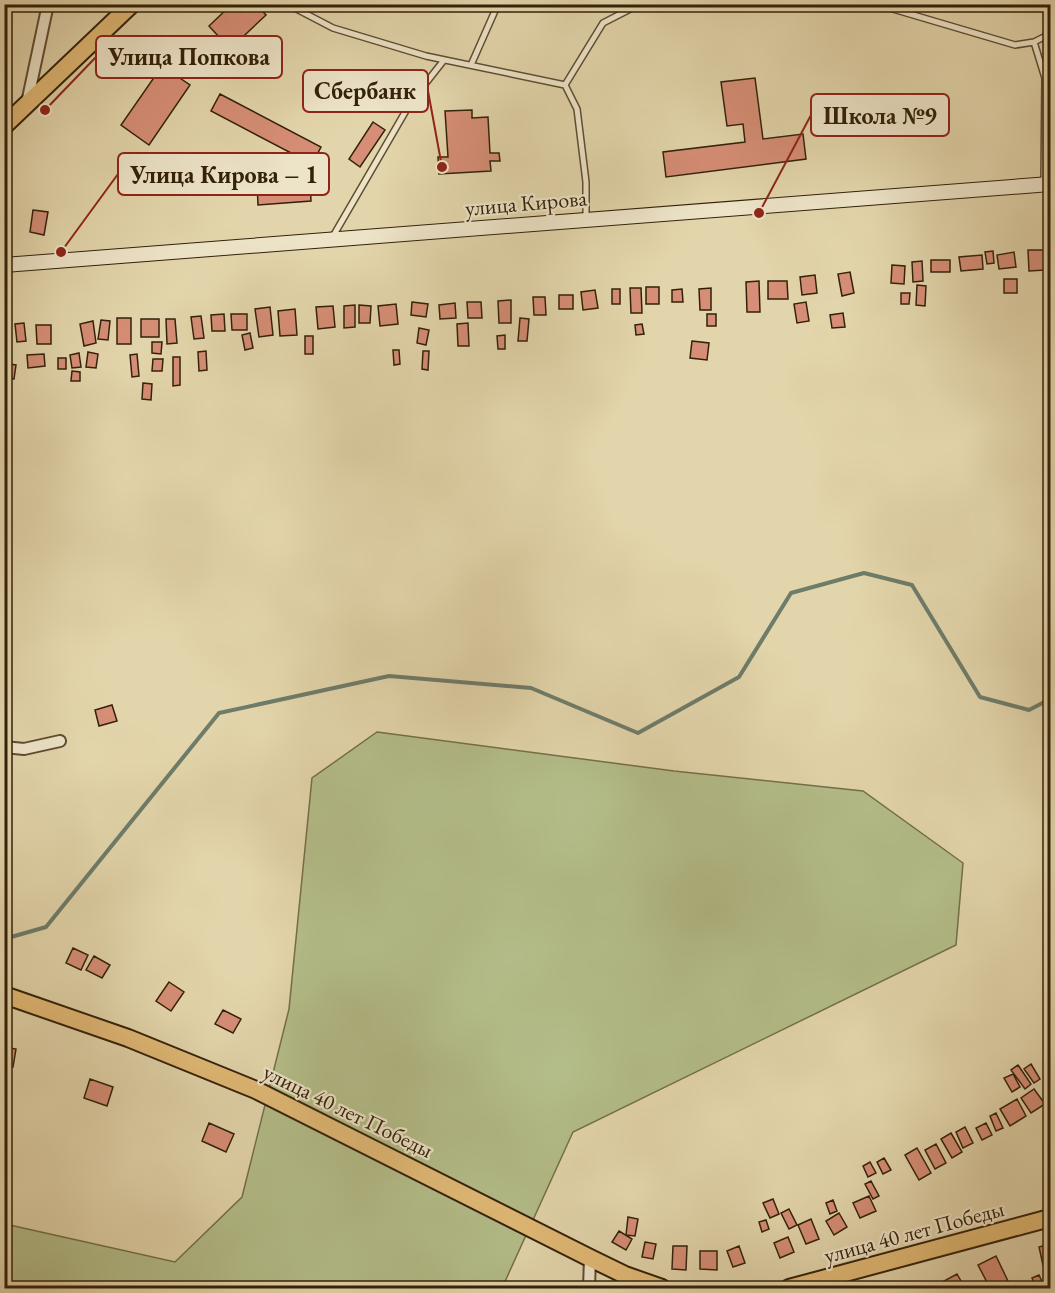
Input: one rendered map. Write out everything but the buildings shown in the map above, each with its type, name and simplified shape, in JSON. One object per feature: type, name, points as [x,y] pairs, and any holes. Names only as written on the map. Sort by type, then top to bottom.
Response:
[{"type":"main road","points":[[4,126],[132,4]]},
{"type":"main road","name":"улица 40 лет Победы","points":[[4,995],[128,1038],[256,1090],[590,1258],[625,1275],[662,1288]]},
{"type":"main road","name":"улица 40 лет Победы","points":[[789,1288],[1050,1218]]},
{"type":"street","points":[[27,104],[48,4]]},
{"type":"street","name":"улица Кирова","points":[[4,265],[1047,184]]},
{"type":"street","points":[[4,747],[24,749],[60,741]]},
{"type":"street","points":[[589,1288],[590,1258]]},
{"type":"lane","points":[[287,4],[333,28],[444,60],[566,85]]},
{"type":"lane","points":[[471,65],[498,4]]},
{"type":"lane","points":[[566,85],[603,22],[640,4]]},
{"type":"lane","points":[[876,4],[1015,45],[1034,42],[1050,34]]},
{"type":"lane","points":[[1034,42],[1045,78],[1047,184]]},
{"type":"lane","points":[[331,239],[411,102],[444,60]]},
{"type":"lane","points":[[566,85],[577,109],[586,182],[586,219]]},
{"type":"green space","points":[[377,732],[674,771],[863,791],[963,863],[956,945],[573,1132],[502,1288],[5,1288],[5,1224],[175,1262],[242,1197],[289,1009],[312,778]]},
{"type":"waterway","points":[[4,939],[46,927],[219,713],[389,676],[531,688],[638,733],[739,677],[791,593],[864,573],[912,585],[980,697],[1029,710],[1050,699]]},
{"type":"place","name":"Улица Попкова","points":[[45,110]]},
{"type":"place","name":"Сбербанк","points":[[442,167]]},
{"type":"place","name":"Школа №9","points":[[759,213]]},
{"type":"place","name":"Улица Кирова – 1","points":[[61,252]]}]
